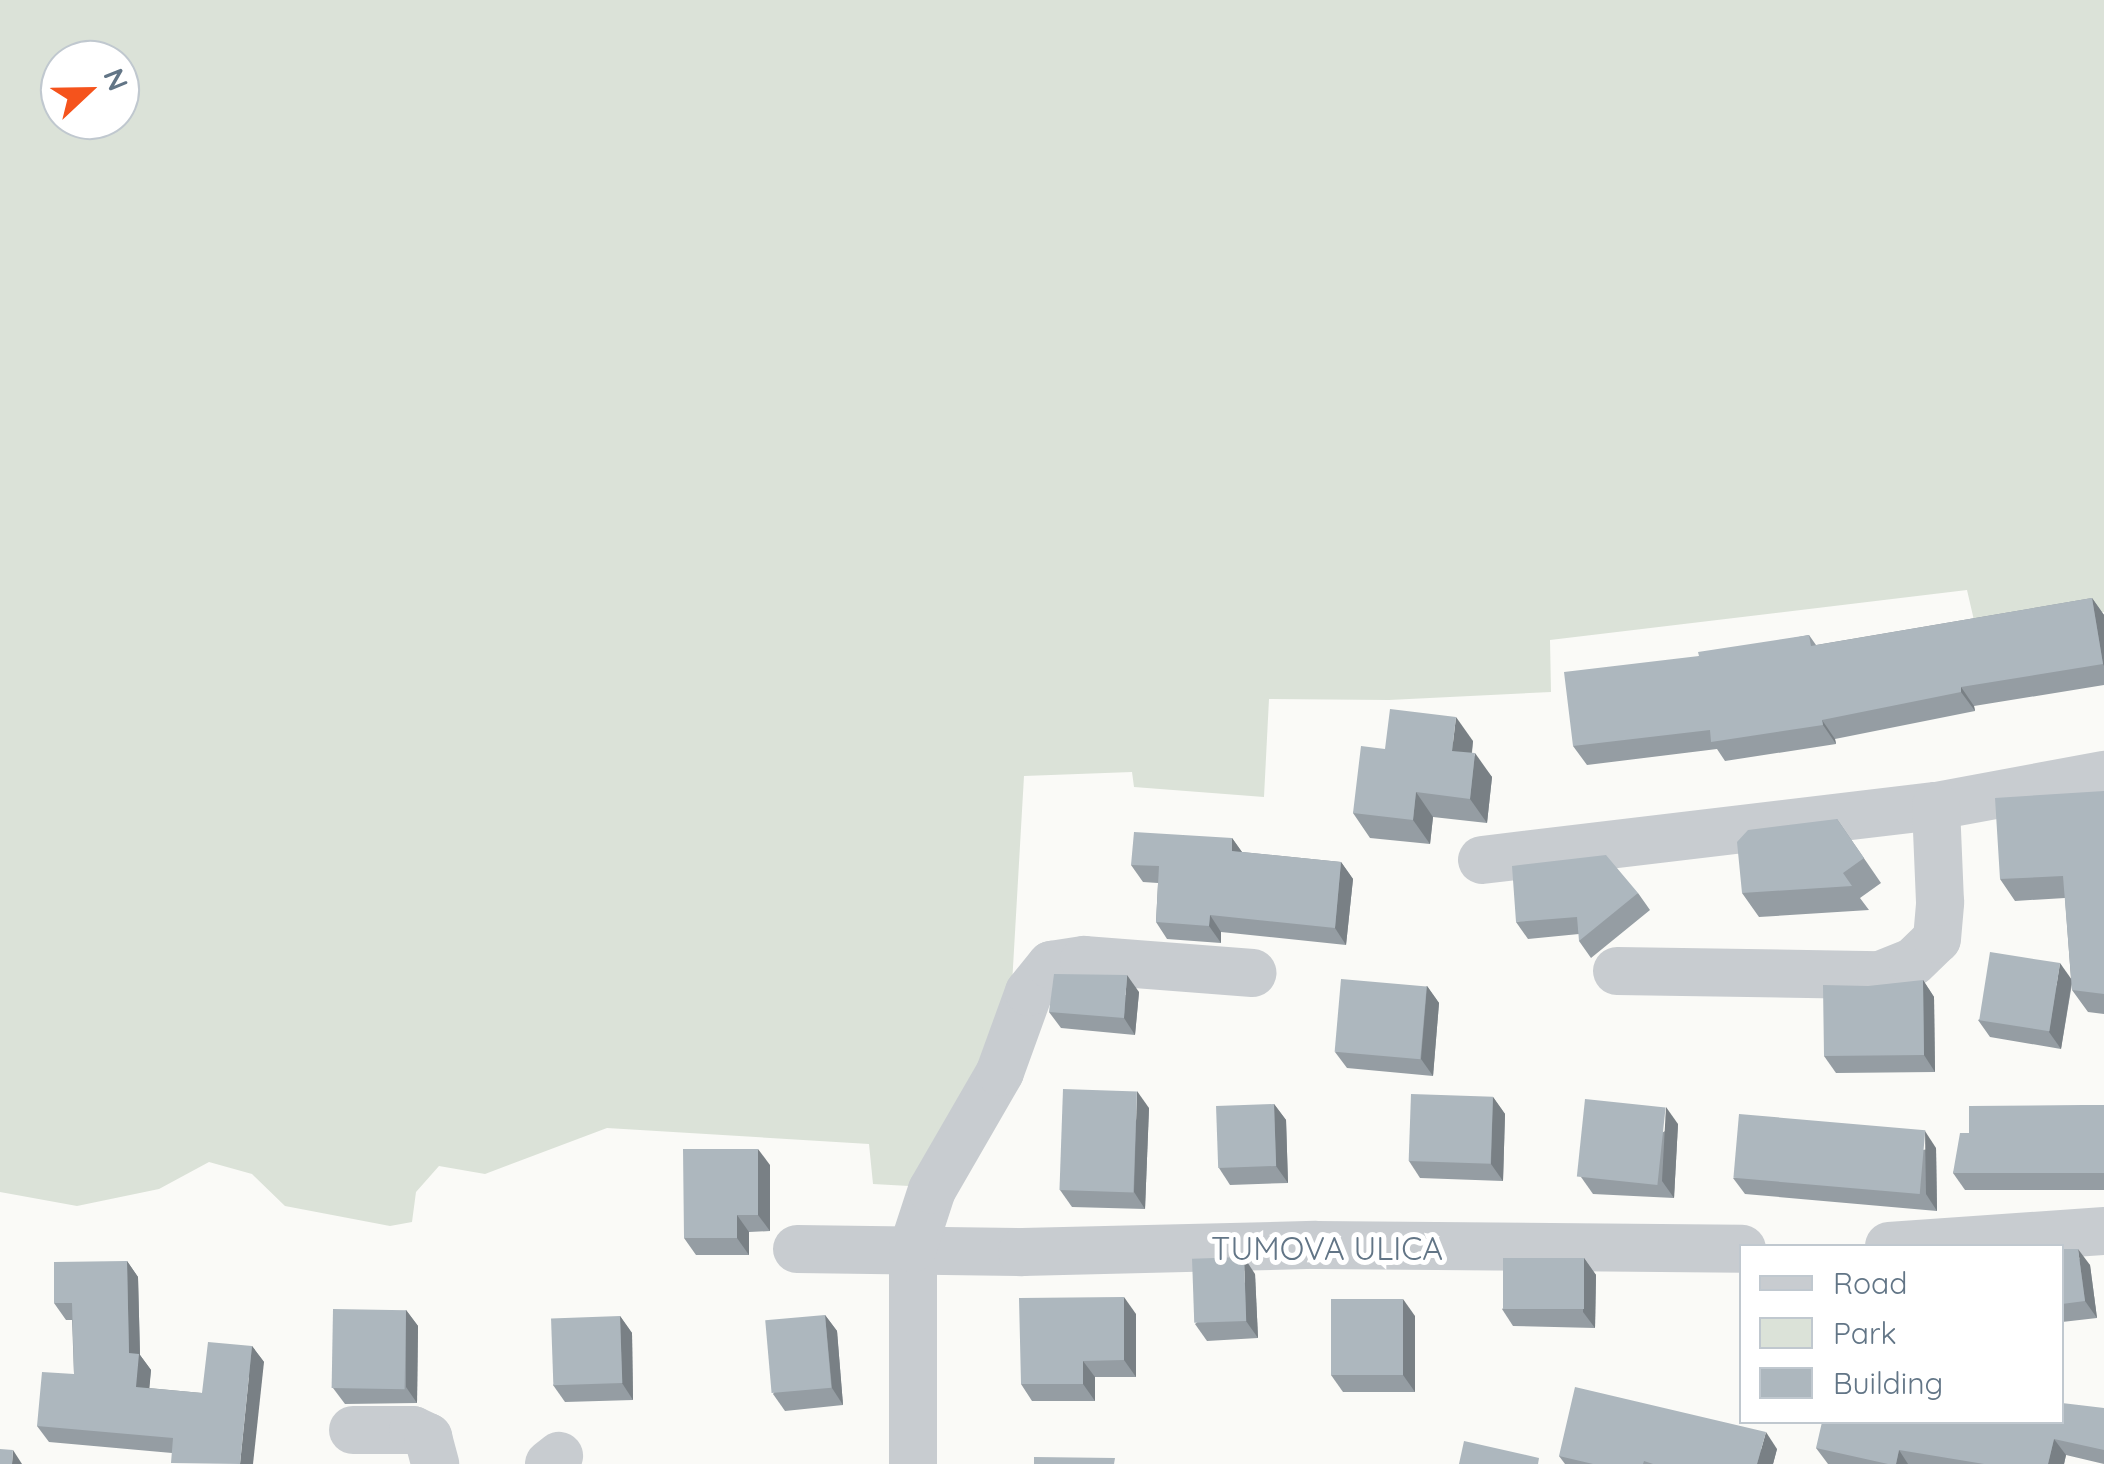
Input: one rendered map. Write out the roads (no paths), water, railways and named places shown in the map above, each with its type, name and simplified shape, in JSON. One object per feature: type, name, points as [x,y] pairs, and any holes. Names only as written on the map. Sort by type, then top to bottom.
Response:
[{"type":"street","points":[[1482,860],[1936,806],[2104,775]]},
{"type":"street","points":[[1617,971],[1880,974],[1913,962],[1937,939],[1936,806]]},
{"type":"street","points":[[914,1464],[913,1248],[932,1190],[1000,1072],[1029,992],[1051,964],[1084,960],[1253,973]]},
{"type":"street","points":[[1917,1244],[2104,1231]]},
{"type":"street","name":"TUMOVA ULICA","points":[[796,1250],[913,1248],[1022,1252],[1316,1244],[1739,1249]]},
{"type":"street","points":[[353,1430],[413,1430],[428,1437],[435,1464]]}]
